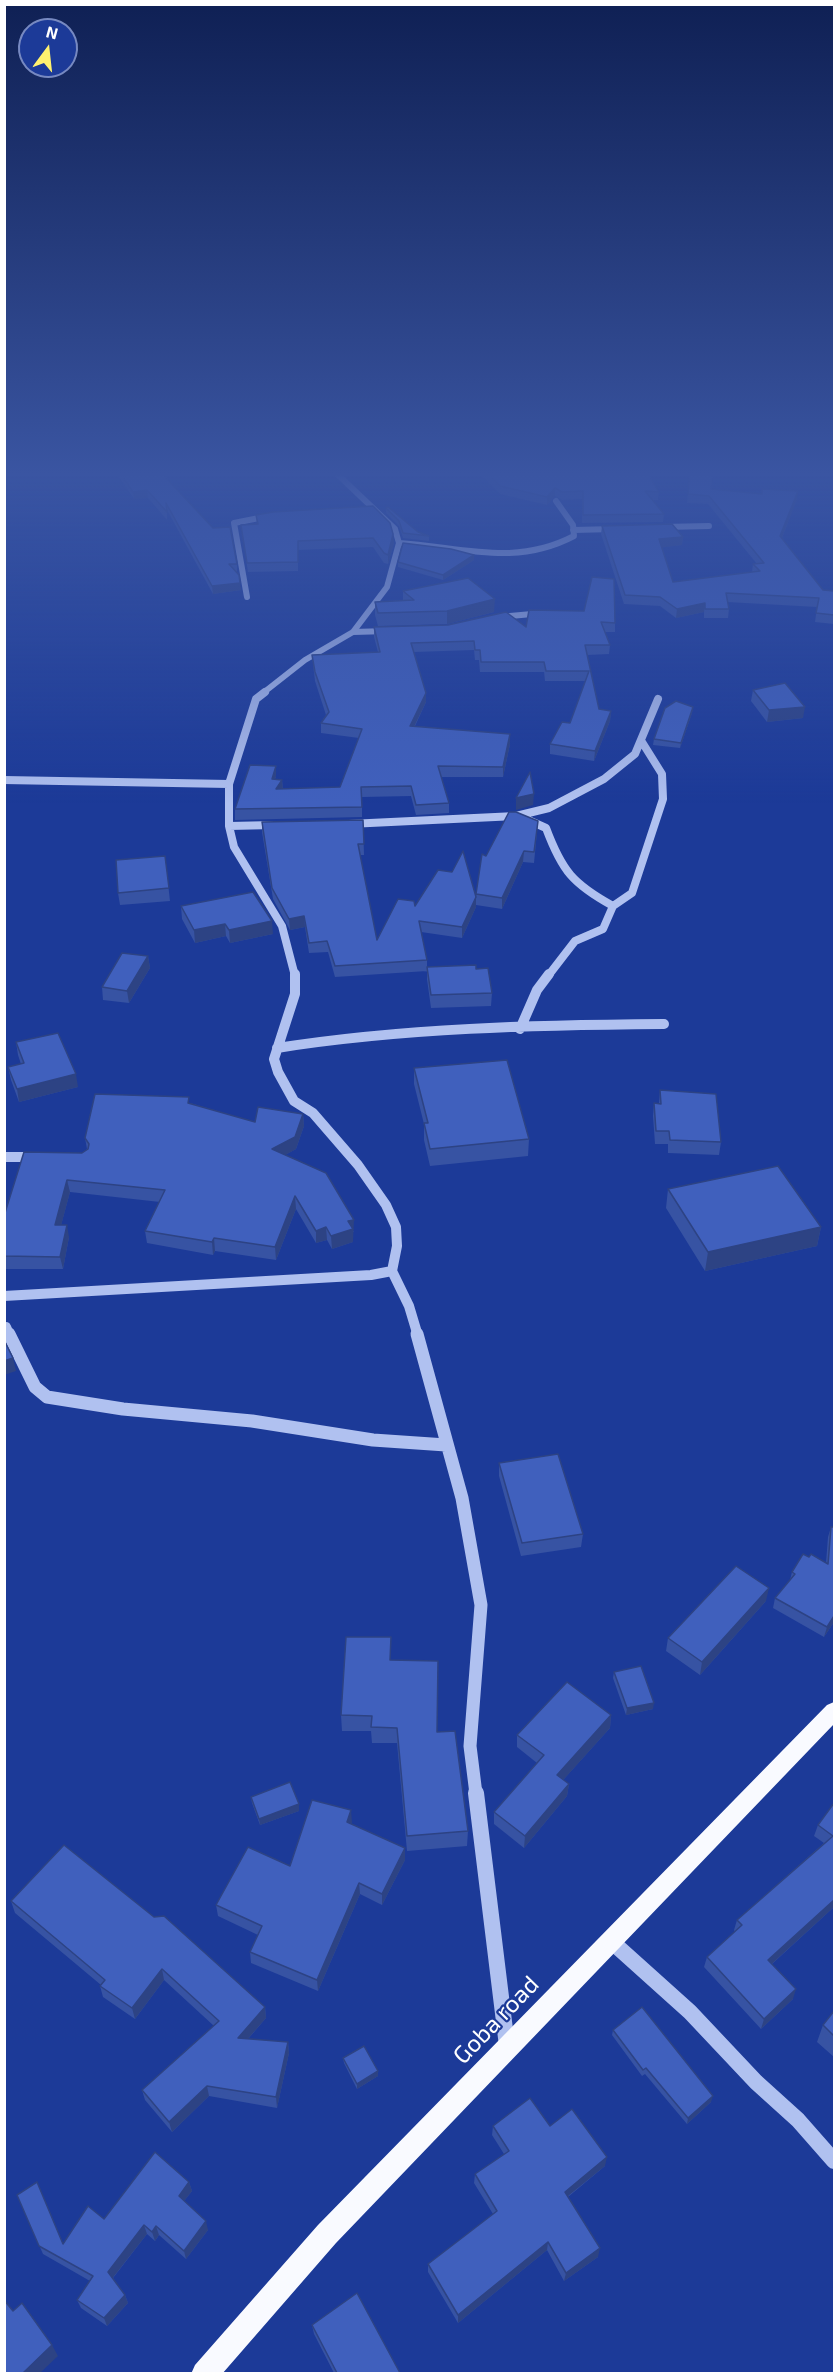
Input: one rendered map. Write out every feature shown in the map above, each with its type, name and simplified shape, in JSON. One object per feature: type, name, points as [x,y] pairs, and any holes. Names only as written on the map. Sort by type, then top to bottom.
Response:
[{"type":"main road","name":"Goba road","points":[[204,2373],[327,2234],[834,1711]]},
{"type":"street","points":[[244,582],[247,597]]},
{"type":"street","points":[[388,582],[353,632],[305,660],[256,699],[229,784],[229,826],[234,848],[282,926],[296,976],[295,994],[274,1059],[278,1072],[294,1101],[313,1113],[358,1165],[386,1205],[396,1227],[397,1246],[392,1270],[409,1306],[438,1403],[446,1445],[471,1543],[481,1605],[470,1746],[507,2048]]},
{"type":"street","points":[[487,619],[534,613],[555,614]]},
{"type":"street","points":[[353,632],[400,630]]},
{"type":"street","points":[[338,825],[516,816],[566,802],[619,767],[634,754],[642,742],[658,699]]},
{"type":"street","points":[[520,1029],[537,990],[575,941],[603,929],[613,906],[625,900],[632,893],[652,827],[662,805],[663,779],[642,742]]},
{"type":"street","points":[[4,780],[229,784]]},
{"type":"street","points":[[516,816],[546,828],[555,853],[582,889],[613,906]]},
{"type":"street","points":[[229,826],[283,824]]},
{"type":"street","points":[[277,1048],[346,1037],[574,1025],[664,1024]]},
{"type":"street","points":[[4,1157],[44,1157]]},
{"type":"street","points":[[4,1296],[370,1275],[392,1270]]},
{"type":"street","points":[[6,1327],[35,1387],[47,1397],[254,1422],[395,1444],[446,1445]]},
{"type":"street","points":[[611,1941],[690,2012],[756,2082],[798,2120],[834,2161]]},
{"type":"building","points":[[210,582],[240,582],[240,583],[212,586]]},
{"type":"building","points":[[448,582],[473,582],[495,599],[447,611],[378,613],[375,602],[414,600],[403,591]]},
{"type":"building","points":[[591,582],[614,582],[615,623],[601,622],[610,645],[585,645],[599,709],[611,711],[595,751],[550,744],[562,722],[570,723],[589,671],[546,671],[544,662],[481,662],[480,650],[475,650],[474,641],[411,643],[426,693],[410,726],[510,734],[503,767],[438,766],[449,803],[416,805],[411,786],[361,787],[362,807],[235,809],[250,765],[276,766],[272,779],[282,780],[276,789],[340,787],[362,729],[321,723],[329,712],[315,672],[312,655],[380,652],[374,627],[448,625],[506,612],[526,627],[529,610],[584,611]]},
{"type":"building","points":[[621,582],[817,582],[823,590],[834,591],[834,615],[816,613],[819,598],[726,593],[729,609],[705,609],[705,603],[677,609],[660,597],[625,595]]},
{"type":"building","points":[[785,683],[805,707],[769,710],[753,690]]},
{"type":"building","points":[[676,701],[693,707],[681,743],[654,739],[665,708]]},
{"type":"building","points":[[530,772],[534,794],[516,798]]},
{"type":"building","points":[[509,812],[516,812],[538,821],[534,852],[524,851],[502,898],[476,894],[482,854],[486,856]]},
{"type":"building","points":[[363,820],[364,844],[358,844],[377,940],[398,899],[414,901],[415,906],[438,870],[452,872],[463,851],[476,897],[462,927],[419,921],[427,960],[335,966],[327,941],[309,943],[304,916],[289,919],[272,888],[262,822]]},
{"type":"building","points":[[165,856],[169,888],[118,893],[116,860]]},
{"type":"building","points":[[253,892],[272,921],[229,930],[225,924],[194,930],[181,906]]},
{"type":"building","points":[[122,953],[148,956],[127,991],[102,987]]},
{"type":"building","points":[[476,965],[476,969],[488,968],[492,993],[431,995],[427,967]]},
{"type":"building","points":[[58,1033],[76,1074],[17,1089],[8,1067],[24,1063],[16,1042]]},
{"type":"building","points":[[507,1060],[529,1139],[430,1149],[424,1123],[428,1123],[414,1068]]},
{"type":"building","points":[[660,1090],[716,1094],[721,1142],[670,1140],[669,1131],[656,1131],[654,1103],[661,1104]]},
{"type":"building","points":[[95,1094],[189,1097],[188,1103],[255,1122],[258,1107],[303,1114],[295,1137],[272,1149],[326,1173],[354,1220],[348,1221],[353,1229],[331,1236],[326,1227],[316,1231],[295,1196],[275,1247],[214,1238],[212,1242],[145,1231],[165,1190],[67,1180],[55,1225],[67,1225],[60,1257],[4,1256],[4,1216],[24,1152],[82,1153],[88,1149],[89,1144],[85,1138]]},
{"type":"building","points":[[778,1166],[821,1227],[708,1252],[668,1189]]},
{"type":"building","points":[[4,1340],[13,1358],[4,1361]]},
{"type":"building","points":[[558,1454],[583,1534],[522,1543],[499,1463]]},
{"type":"building","points":[[831,1527],[834,1527],[834,1616],[827,1627],[775,1598],[795,1574],[792,1572],[803,1554],[809,1557],[811,1554],[828,1564]]},
{"type":"building","points":[[736,1566],[769,1588],[702,1662],[668,1638]]},
{"type":"building","points":[[346,1637],[391,1637],[390,1660],[438,1661],[437,1732],[455,1731],[468,1831],[407,1836],[397,1728],[371,1727],[372,1716],[341,1715]]},
{"type":"building","points":[[641,1666],[654,1703],[627,1708],[614,1672]]},
{"type":"building","points":[[567,1682],[611,1715],[557,1775],[569,1784],[525,1836],[494,1812],[544,1755],[517,1735]]},
{"type":"building","points":[[290,1782],[299,1804],[259,1819],[251,1797]]},
{"type":"building","points":[[312,1800],[351,1810],[347,1822],[405,1848],[382,1894],[359,1883],[317,1980],[250,1952],[262,1926],[216,1905],[248,1847],[290,1866]]},
{"type":"building","points":[[834,1803],[834,1900],[768,1960],[796,1989],[764,2019],[707,1957],[742,1925],[737,1920],[833,1836],[818,1825]]},
{"type":"building","points":[[64,1845],[154,1917],[164,1916],[265,2007],[238,2038],[288,2042],[276,2097],[207,2086],[169,2122],[142,2090],[219,2021],[162,1969],[132,2008],[100,1986],[105,1980],[11,1901]]},
{"type":"building","points":[[642,2007],[713,2096],[688,2118],[646,2068],[643,2070],[613,2030]]},
{"type":"building","points":[[834,2011],[834,2036],[823,2025]]},
{"type":"building","points":[[364,2046],[378,2071],[357,2084],[343,2058]]},
{"type":"building","points":[[530,2098],[550,2126],[572,2109],[607,2157],[565,2192],[600,2248],[566,2273],[548,2242],[458,2315],[428,2264],[497,2211],[475,2174],[509,2151],[493,2126]]},
{"type":"building","points":[[155,2152],[189,2182],[179,2196],[206,2221],[184,2251],[156,2226],[152,2232],[144,2225],[108,2272],[125,2295],[104,2318],[77,2300],[93,2276],[39,2246],[17,2195],[37,2182],[63,2244],[88,2206],[104,2219]]},
{"type":"building","points":[[357,2293],[400,2373],[337,2373],[312,2325]]},
{"type":"building","points":[[4,2300],[13,2311],[22,2303],[52,2345],[23,2373],[4,2373]]}]
